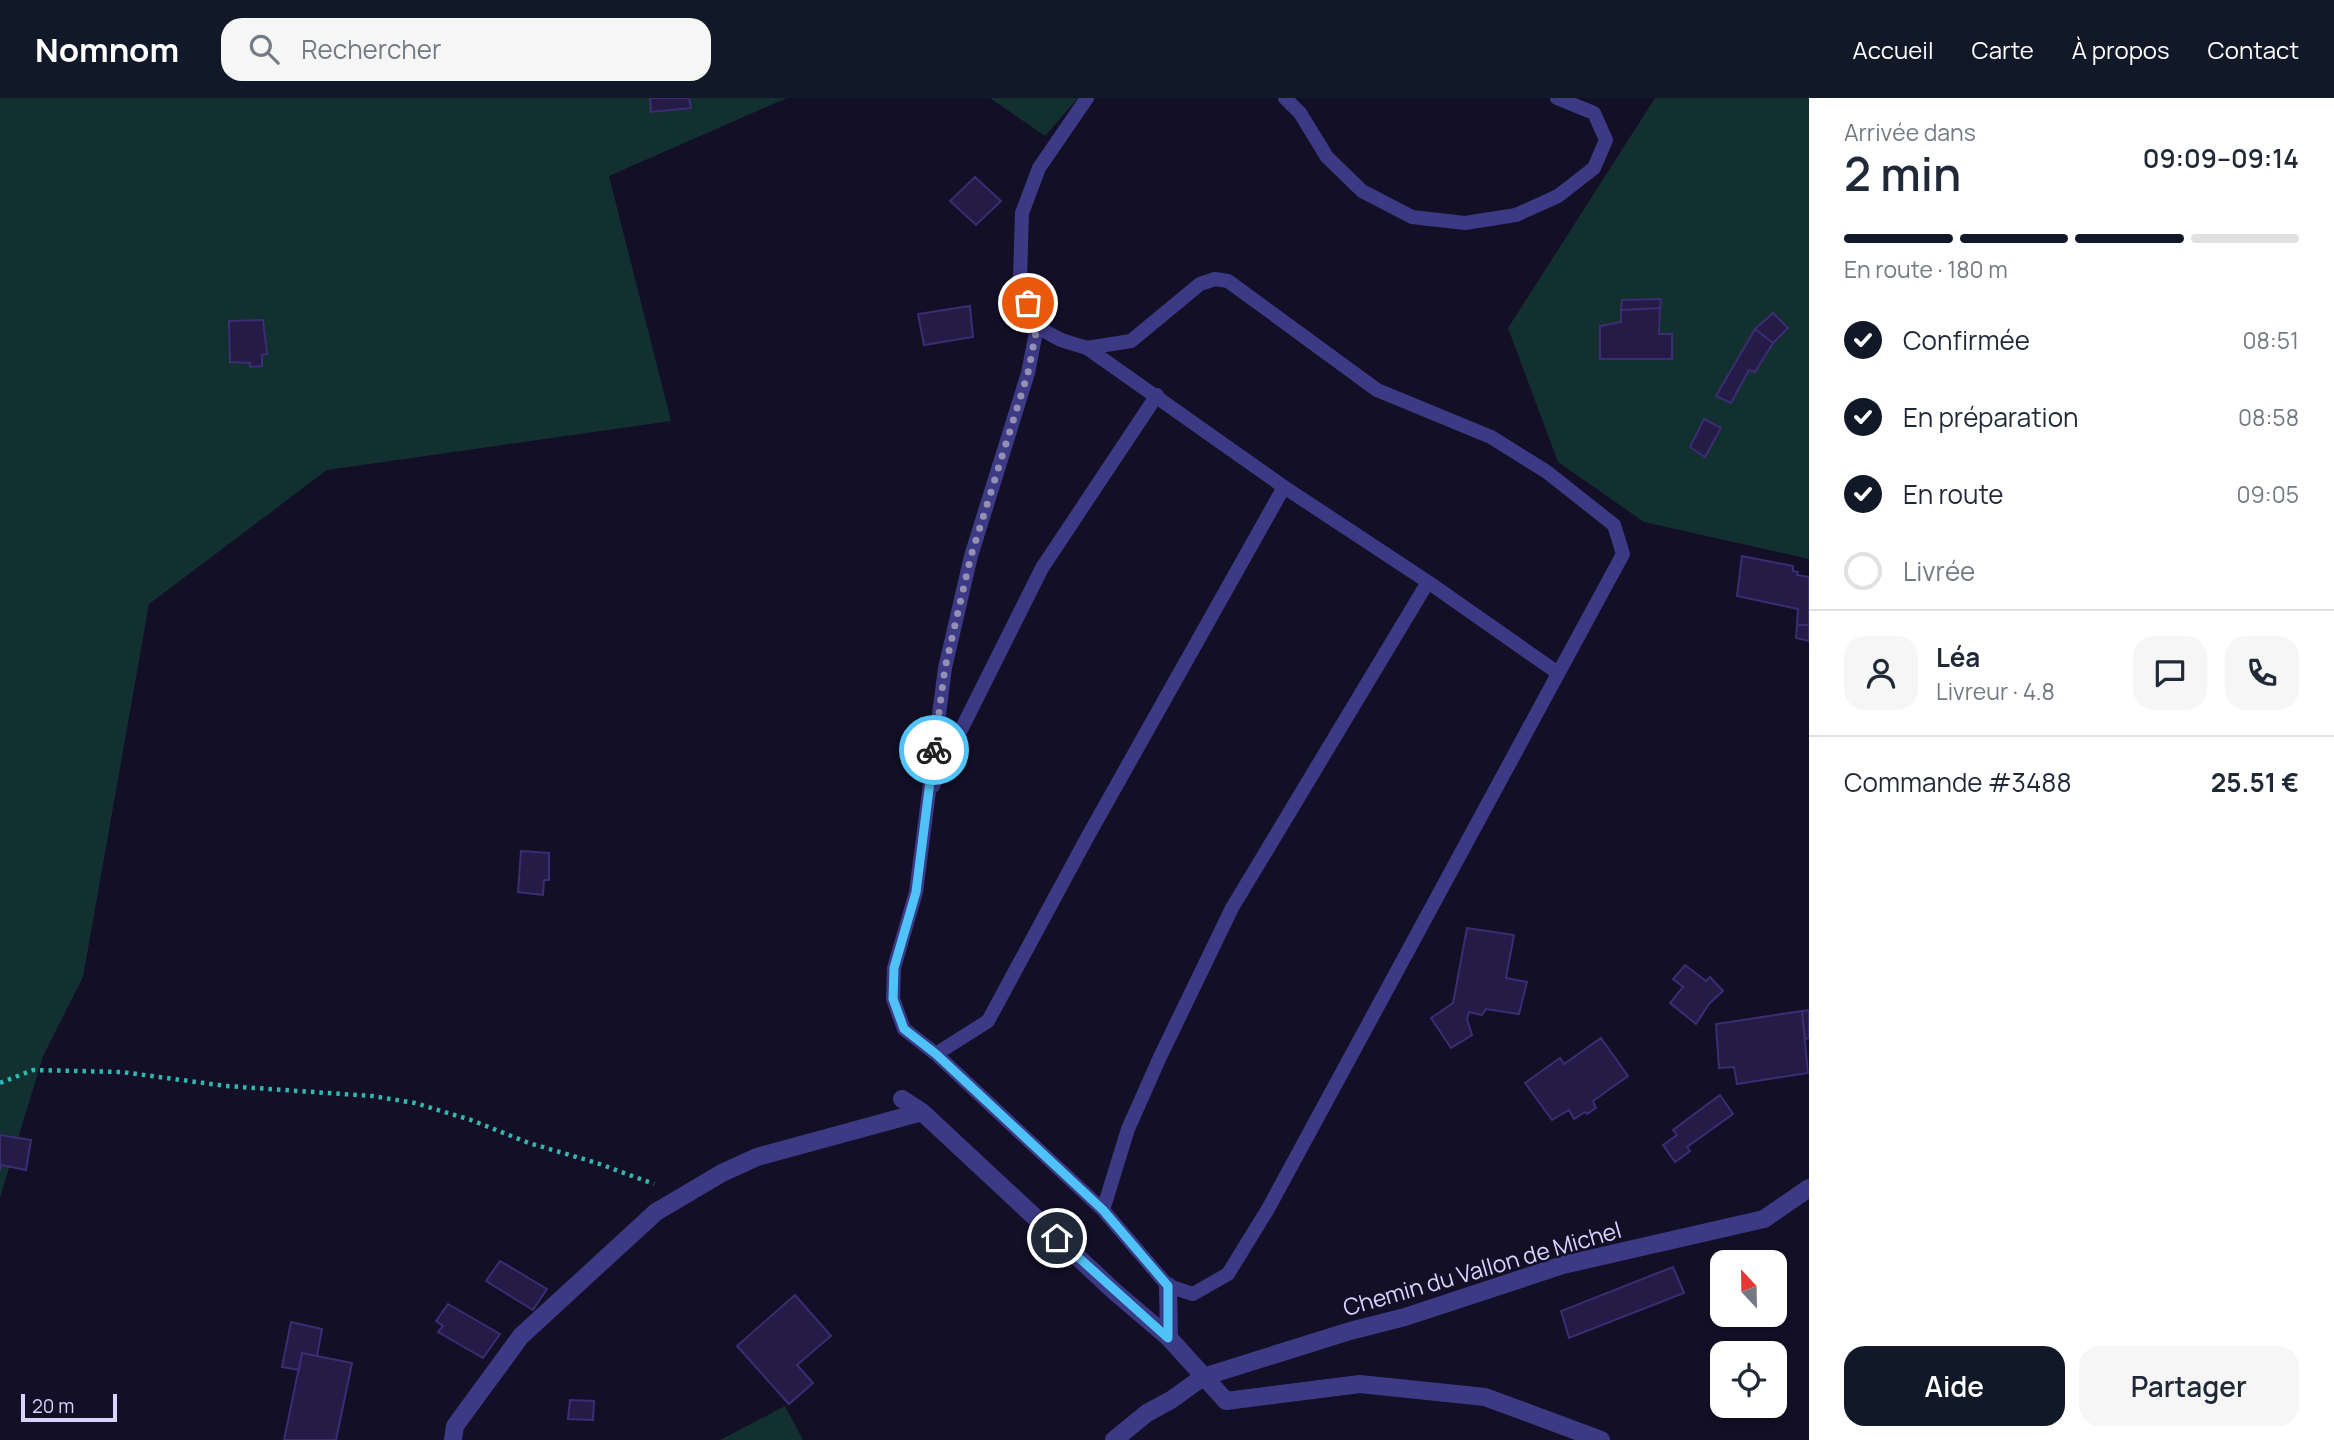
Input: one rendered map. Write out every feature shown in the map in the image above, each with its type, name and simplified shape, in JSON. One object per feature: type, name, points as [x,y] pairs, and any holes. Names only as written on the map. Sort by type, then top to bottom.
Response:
[{"type":"street","points":[[902,1099],[922,1112],[1168,1338],[1226,1401],[1360,1384],[1485,1397],[1592,1438]]},
{"type":"street","points":[[453,1440],[455,1426],[521,1336],[656,1212],[757,1157],[922,1112]]},
{"type":"street","name":"Chemin du Vallon de Michel","points":[[1114,1440],[1147,1413],[1203,1377],[1350,1331],[1405,1317],[1563,1265],[1764,1219],[1809,1188]]},
{"type":"street","points":[[1168,1286],[1168,1338]]},
{"type":"lane","points":[[1087,98],[1039,167],[1022,213],[1020,279],[1037,327],[1028,373],[968,568],[945,668],[916,892],[894,968],[893,999],[904,1029],[936,1054],[1103,1210],[1168,1286],[1193,1294],[1228,1274],[1268,1209],[1623,554],[1614,525],[1547,472],[1491,437],[1377,390],[1228,281],[1215,279],[1200,284],[1131,341],[1087,348]]},
{"type":"lane","points":[[1285,98],[1300,113],[1327,157],[1362,191],[1412,217],[1465,223],[1517,215],[1558,196],[1594,168],[1606,140],[1594,113],[1557,98]]},
{"type":"lane","points":[[1037,327],[1060,340],[1087,348],[1558,673]]},
{"type":"lane","points":[[928,797],[1042,568],[1157,396]]},
{"type":"lane","points":[[936,1054],[988,1021],[1284,486]]},
{"type":"lane","points":[[1103,1210],[1128,1129],[1232,908],[1428,582]]},
{"type":"path","points":[[0,1083],[33,1070],[122,1072],[226,1086],[383,1098],[471,1120],[684,1195]]},
{"type":"green space","points":[[0,98],[787,98],[609,176],[671,421],[327,470],[149,604],[83,977],[43,1056],[0,1198]]},
{"type":"green space","points":[[990,98],[1078,98],[1045,136]]},
{"type":"green space","points":[[1655,98],[1809,98],[1809,559],[1644,522],[1558,462],[1508,328]]},
{"type":"green space","points":[[785,1406],[803,1440],[720,1440]]},
{"type":"building","points":[[650,98],[689,98],[691,108],[651,112]]},
{"type":"building","points":[[975,177],[1001,201],[976,225],[950,201]]},
{"type":"building","points":[[1661,299],[1660,308],[1621,310],[1622,300]]},
{"type":"building","points":[[970,306],[973,337],[924,345],[918,314]]},
{"type":"building","points":[[1660,308],[1659,334],[1672,334],[1672,359],[1600,359],[1600,326],[1621,322],[1621,310]]},
{"type":"building","points":[[1773,313],[1788,328],[1773,343],[1755,329]]},
{"type":"building","points":[[263,320],[267,354],[262,355],[262,366],[250,367],[250,363],[230,362],[229,321]]},
{"type":"building","points":[[1755,329],[1773,343],[1755,372],[1749,370],[1731,403],[1716,396]]},
{"type":"building","points":[[1704,419],[1721,428],[1705,457],[1690,447]]},
{"type":"building","points":[[1742,556],[1793,566],[1793,571],[1798,572],[1797,575],[1809,577],[1809,625],[1797,625],[1798,609],[1737,596]]},
{"type":"building","points":[[1797,625],[1809,625],[1809,641],[1796,638]]},
{"type":"building","points":[[521,851],[549,853],[549,880],[544,880],[543,895],[518,892]]},
{"type":"building","points":[[1467,928],[1514,935],[1506,978],[1527,982],[1519,1014],[1486,1009],[1482,1015],[1469,1012],[1467,1019],[1472,1035],[1451,1048],[1431,1018],[1453,1003]]},
{"type":"building","points":[[1685,965],[1706,981],[1710,977],[1723,991],[1709,1004],[1696,1024],[1670,1003],[1683,987],[1673,979]]},
{"type":"building","points":[[1809,1010],[1809,1038],[1805,1039],[1802,1011]]},
{"type":"building","points":[[1802,1011],[1808,1073],[1737,1084],[1734,1067],[1719,1068],[1716,1024]]},
{"type":"building","points":[[1601,1038],[1628,1076],[1593,1101],[1596,1108],[1587,1114],[1585,1112],[1574,1119],[1569,1110],[1552,1120],[1525,1083],[1560,1058],[1564,1064]]},
{"type":"building","points":[[1720,1095],[1733,1114],[1687,1147],[1690,1151],[1675,1162],[1663,1145],[1677,1135],[1673,1130]]},
{"type":"building","points":[[0,1135],[31,1140],[26,1170],[1,1165],[0,1170]]},
{"type":"building","points":[[500,1261],[547,1289],[533,1310],[486,1281]]},
{"type":"building","points":[[1673,1267],[1684,1293],[1569,1338],[1561,1311]]},
{"type":"building","points":[[795,1295],[831,1336],[797,1365],[813,1383],[789,1404],[737,1346]]},
{"type":"building","points":[[448,1304],[500,1334],[483,1358],[438,1332],[443,1326],[436,1321]]},
{"type":"building","points":[[291,1322],[322,1329],[317,1356],[302,1353],[299,1370],[282,1367]]},
{"type":"building","points":[[302,1353],[352,1363],[336,1440],[284,1440]]},
{"type":"building","points":[[570,1400],[594,1401],[593,1420],[568,1419]]},
{"type":"way so far","points":[[934,750],[945,668],[971,556],[1033,350],[1037,327],[1028,303]]},
{"type":"route","points":[[934,750],[916,892],[894,968],[893,999],[904,1029],[936,1054],[1103,1210],[1168,1286],[1168,1338],[1057,1238]]}]
